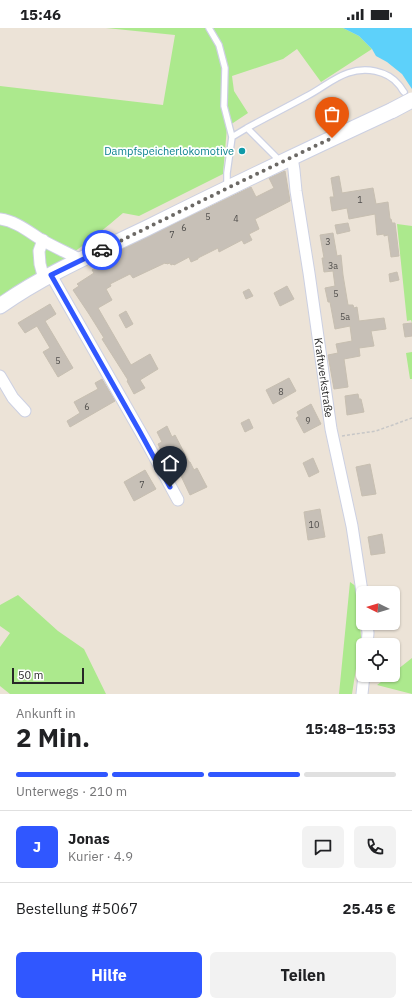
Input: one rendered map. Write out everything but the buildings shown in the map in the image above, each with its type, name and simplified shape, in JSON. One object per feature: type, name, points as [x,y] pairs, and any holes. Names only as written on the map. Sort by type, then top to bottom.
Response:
[{"type":"main road","points":[[0,306],[17,294],[81,260],[285,160],[393,110],[408,96]]},
{"type":"street","name":"Kraftwerkstraße","points":[[285,160],[294,170],[333,437],[352,526],[361,586]]},
{"type":"street","points":[[0,220],[13,223],[81,260]]},
{"type":"street","points":[[43,240],[39,251],[40,264],[148,445],[178,500]]},
{"type":"street","points":[[0,376],[14,398],[25,411]]},
{"type":"street","points":[[362,694],[363,682]]},
{"type":"lane","points":[[209,28],[219,45],[225,68],[224,106],[232,137],[227,173],[227,181],[230,187]]},
{"type":"lane","points":[[232,137],[342,76],[357,70],[380,72],[390,77],[408,96]]},
{"type":"lane","points":[[247,128],[276,157],[285,160]]},
{"type":"path","points":[[333,437],[376,431],[412,418]]},
{"type":"green space","points":[[106,28],[343,28],[359,36],[372,49],[321,82],[297,49],[283,59],[232,76],[234,91],[248,113],[227,127],[223,174],[139,216],[123,213],[87,243],[64,259],[0,297],[0,86],[163,105],[175,35]]},
{"type":"green space","points":[[397,224],[412,226],[412,323],[411,320],[407,321]]},
{"type":"green space","points":[[412,352],[412,379],[410,379],[406,353]]},
{"type":"green space","points":[[350,582],[356,586],[356,630],[360,630],[361,637],[356,638],[356,669],[352,694],[339,694]]},
{"type":"green space","points":[[18,595],[58,631],[84,649],[106,694],[10,694],[0,686],[0,647],[10,633],[0,626],[0,605]]},
{"type":"green space","points":[[412,658],[412,694],[377,685],[381,682],[400,682],[400,667]]},
{"type":"water","points":[[343,28],[412,28],[412,89],[402,74],[387,62],[376,56],[372,49],[359,36]]},
{"type":"way so far","points":[[102,250],[332,138]]},
{"type":"place","name":"Dampfspeicherlokomotive","points":[[242,151]]},
{"type":"route","points":[[102,250],[51,275],[170,487]]}]
